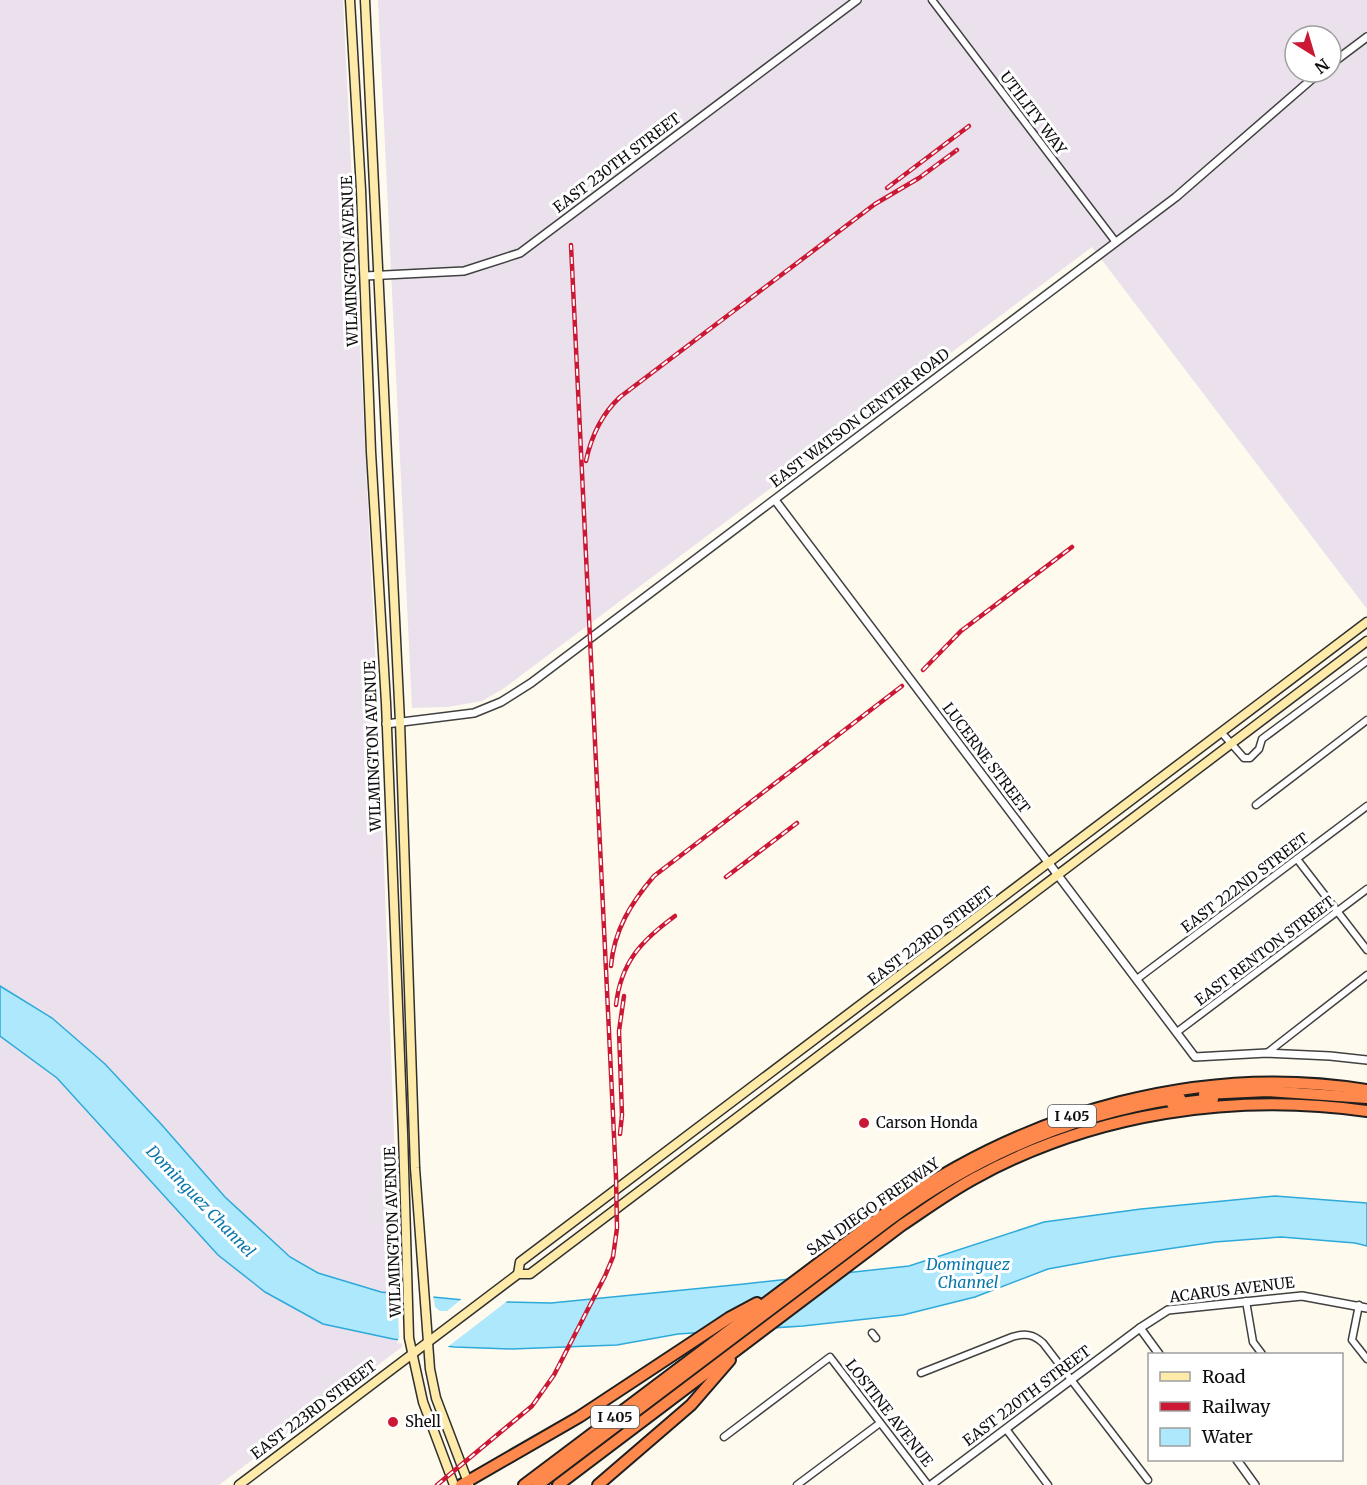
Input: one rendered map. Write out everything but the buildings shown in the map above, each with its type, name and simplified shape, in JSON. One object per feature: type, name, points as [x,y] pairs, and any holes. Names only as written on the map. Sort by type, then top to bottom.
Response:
[{"type":"highway","name":"SAN DIEGO FREEWAY","points":[[524,1485],[896,1205],[942,1175],[1006,1141],[1070,1116],[1159,1094],[1221,1086],[1279,1083],[1367,1090]]},
{"type":"highway","points":[[836,1263],[910,1204],[962,1173],[1021,1143],[1090,1118],[1130,1107],[1199,1095],[1268,1091],[1367,1098]]},
{"type":"highway","points":[[546,1485],[725,1347],[904,1214],[970,1173],[1032,1143],[1078,1126],[1131,1112],[1196,1100],[1283,1096],[1367,1103]]},
{"type":"highway","name":"SAN DIEGO FREEWAY","points":[[558,1485],[925,1209],[975,1178],[1014,1159],[1072,1136],[1169,1112],[1243,1104],[1284,1103],[1367,1111]]},
{"type":"highway","points":[[466,1484],[579,1417],[729,1318],[787,1288]]},
{"type":"highway","points":[[598,1485],[691,1405],[744,1344]]},
{"type":"highway","points":[[538,1485],[725,1347]]},
{"type":"main road","name":"WILMINGTON AVENUE","points":[[350,0],[386,724],[410,1356],[423,1402],[454,1485]]},
{"type":"main road","name":"WILMINGTON AVENUE","points":[[365,0],[400,722],[415,1168],[426,1294],[429,1361],[436,1398],[466,1484]]},
{"type":"main road","name":"EAST 223RD STREET","points":[[518,1274],[520,1262],[1367,622]]},
{"type":"main road","name":"EAST 223RD STREET","points":[[239,1485],[486,1297],[518,1274],[530,1274],[1367,641]]},
{"type":"main road","points":[[398,1007],[411,1006]]},
{"type":"main road","points":[[436,1438],[450,1435]]},
{"type":"street","name":"EAST 230TH STREET","points":[[364,276],[464,271],[520,253],[857,0]]},
{"type":"street","name":"UTILITY WAY","points":[[932,0],[1115,241]]},
{"type":"street","points":[[1343,55],[1367,37]]},
{"type":"street","name":"EAST WATSON CENTER ROAD","points":[[386,724],[474,713],[501,702],[531,683],[1176,197],[1306,84]]},
{"type":"street","name":"LUCERNE STREET","points":[[775,500],[1177,1032]]},
{"type":"street","points":[[1221,732],[1244,758],[1250,758],[1259,749],[1262,739],[1367,661]]},
{"type":"street","points":[[1256,805],[1367,720]]},
{"type":"street","name":"EAST 222ND STREET","points":[[1137,979],[1367,806]]},
{"type":"street","points":[[1297,859],[1367,950]]},
{"type":"street","name":"EAST RENTON STREET","points":[[1177,1032],[1367,889]]},
{"type":"street","points":[[1267,1053],[1367,975]]},
{"type":"street","points":[[1177,1032],[1195,1058],[1267,1053],[1367,1060]]},
{"type":"street","name":"ACARUS AVENUE","points":[[1140,1328],[1167,1310],[1302,1296],[1367,1308]]},
{"type":"street","points":[[1246,1301],[1253,1342],[1261,1353]]},
{"type":"street","points":[[1359,1305],[1352,1341],[1367,1359]]},
{"type":"street","points":[[1140,1328],[1158,1353]]},
{"type":"street","name":"EAST 220TH STREET","points":[[930,1485],[1140,1328]]},
{"type":"street","points":[[921,1372],[1022,1334],[1032,1335],[1043,1343],[1148,1480]]},
{"type":"street","name":"LOSTINE AVENUE","points":[[724,1437],[830,1357],[930,1485]]},
{"type":"street","points":[[797,1485],[880,1423]]},
{"type":"street","points":[[1006,1429],[1048,1485]]},
{"type":"street","points":[[1238,1461],[1255,1485]]},
{"type":"shaded area","points":[[0,0],[343,0],[379,731],[402,1347],[219,1485],[0,1485]]},
{"type":"shaded area","points":[[378,0],[1367,0],[1367,609],[1092,247],[503,689],[482,701],[448,707],[412,708]]},
{"type":"water","name":"Dominguez Channel","points":[[0,986],[52,1018],[105,1064],[225,1197],[290,1257],[318,1273],[381,1292],[474,1301],[551,1303],[744,1284],[909,1266],[1044,1222],[1141,1209],[1275,1196],[1367,1203],[1367,1246],[1281,1237],[1215,1242],[1048,1269],[975,1297],[903,1315],[803,1326],[678,1334],[617,1345],[512,1349],[454,1347],[393,1339],[323,1324],[265,1292],[218,1255],[57,1078],[0,1036]]},
{"type":"pier","points":[[397,1290],[433,1295],[435,1307],[440,1311],[447,1311],[464,1297],[510,1299],[445,1349],[397,1343],[399,1337]]},
{"type":"railway","points":[[887,188],[969,126]]},
{"type":"railway","points":[[586,461],[598,426],[620,397],[875,204],[919,178],[957,150]]},
{"type":"railway","points":[[437,1485],[532,1406],[554,1375],[605,1276],[613,1257],[617,1228],[571,245]]},
{"type":"railway","points":[[923,670],[961,631],[1072,547]]},
{"type":"railway","points":[[611,966],[616,941],[625,918],[638,896],[654,876],[902,686]]},
{"type":"railway","points":[[726,877],[797,823]]},
{"type":"railway","points":[[616,1005],[623,976],[635,954],[652,934],[675,916]]},
{"type":"railway","points":[[620,1134],[622,1115],[619,1031],[624,996]]},
{"type":"place","name":"Carson Honda","points":[[864,1123]]},
{"type":"place","name":"Shell","points":[[393,1422]]}]
